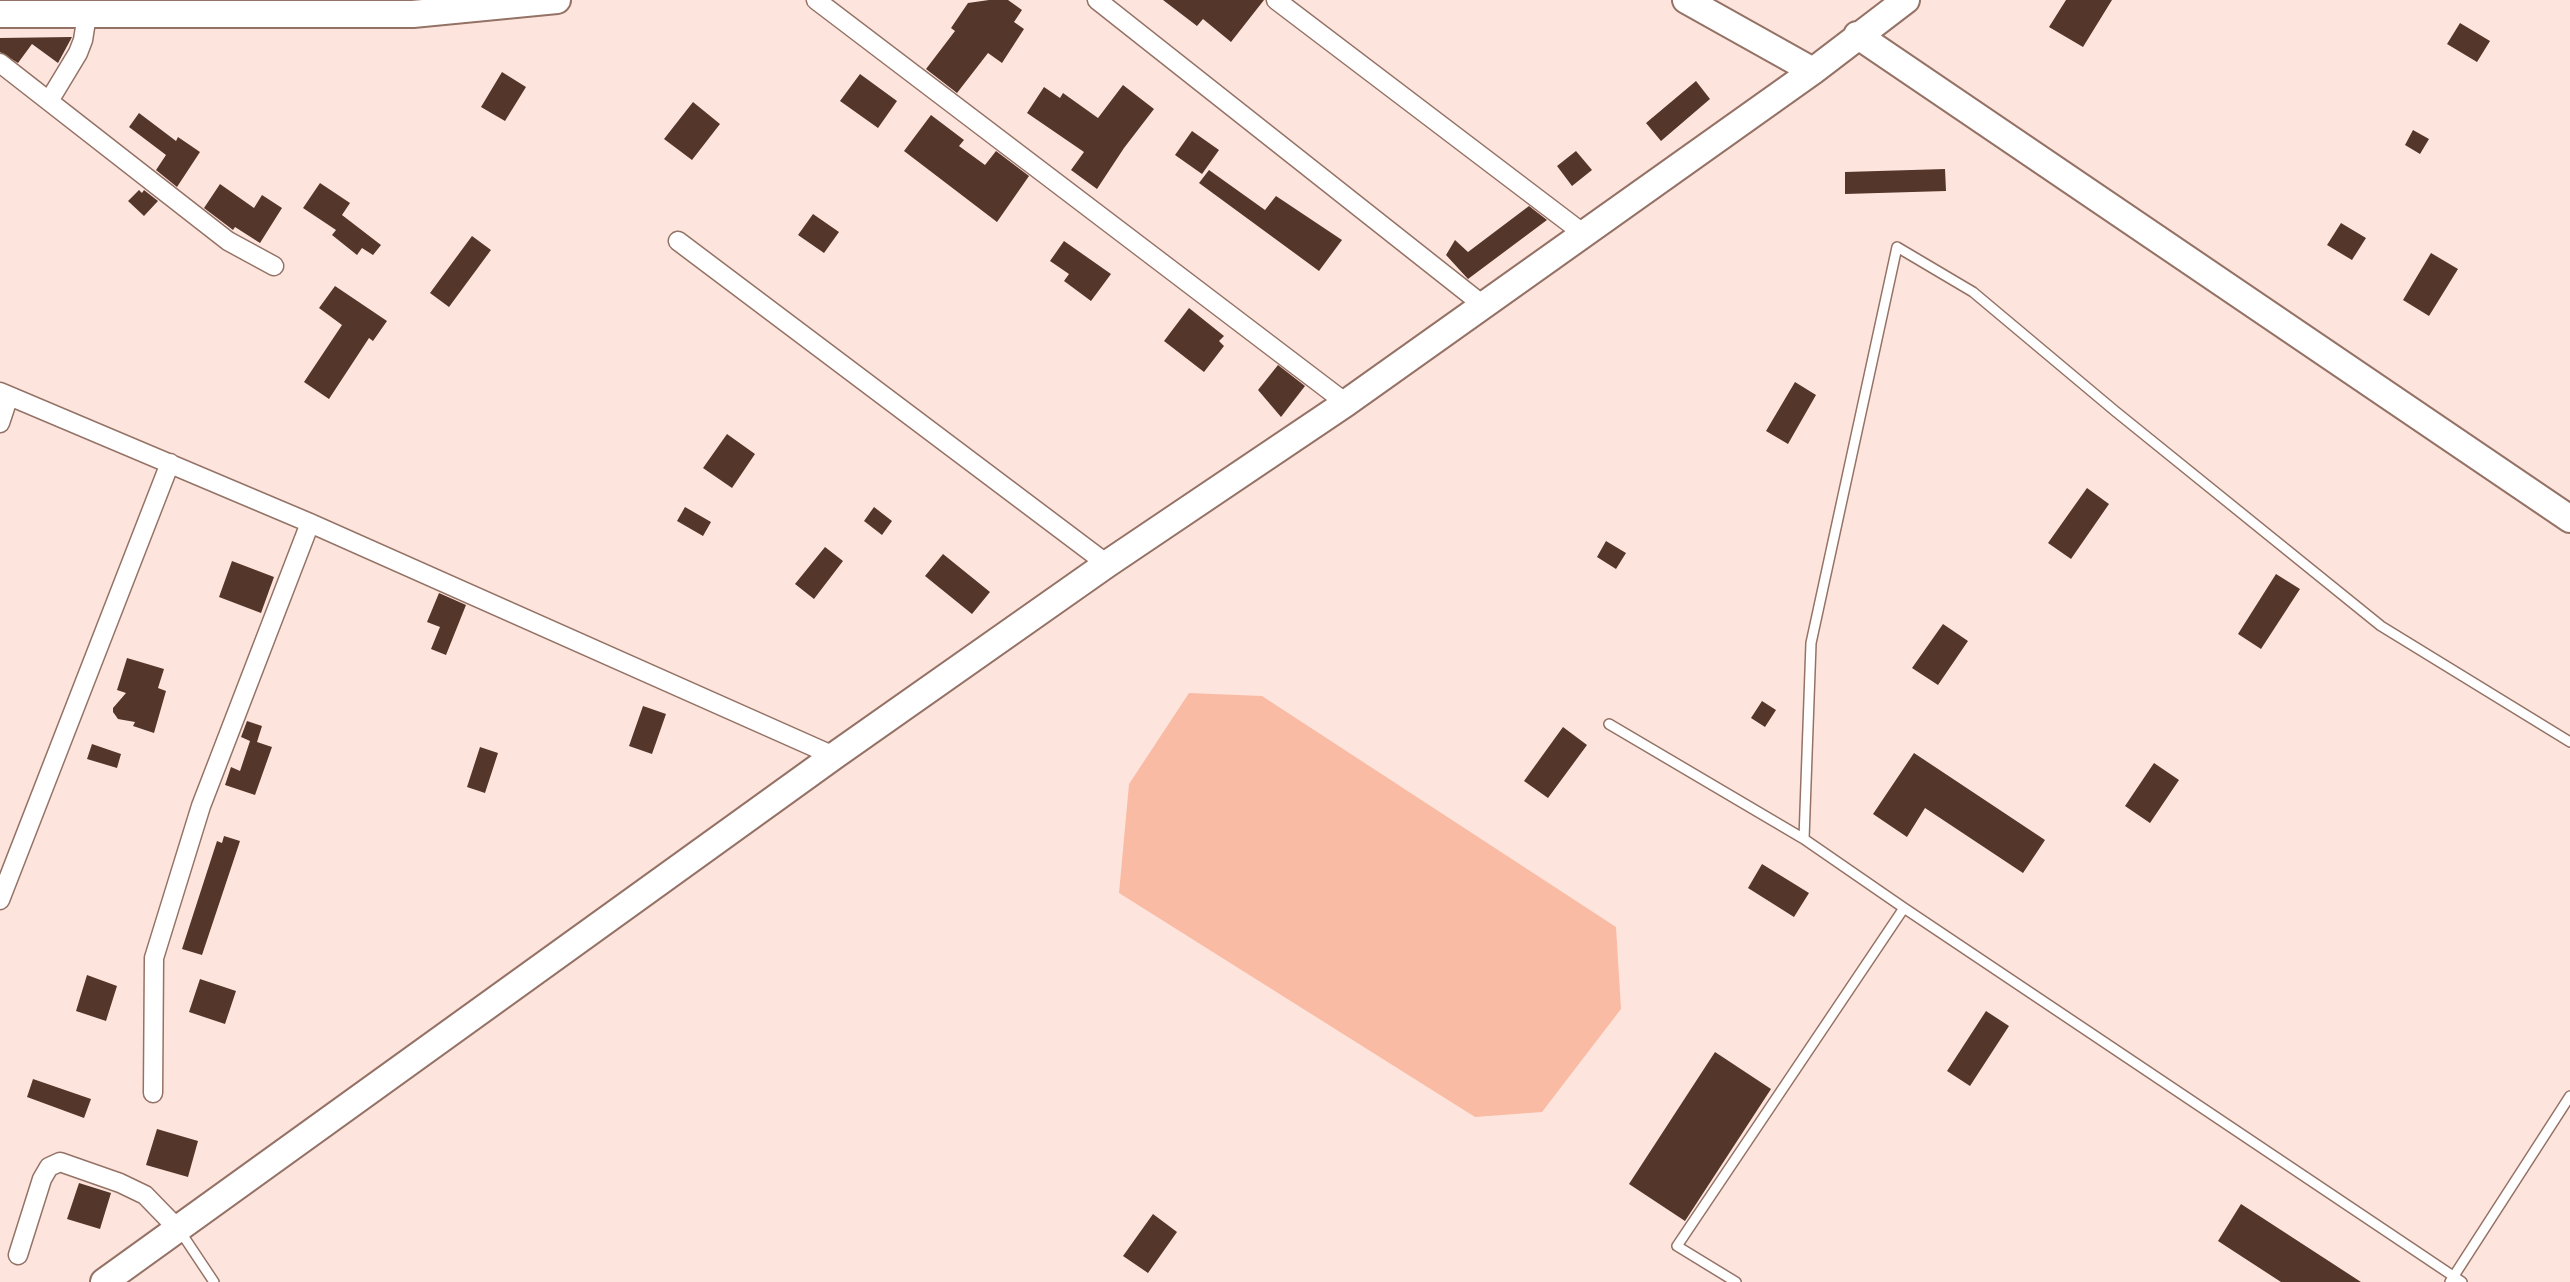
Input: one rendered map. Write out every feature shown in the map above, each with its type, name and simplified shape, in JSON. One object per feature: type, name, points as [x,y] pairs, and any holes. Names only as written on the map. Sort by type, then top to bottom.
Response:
[{"type":"street","points":[[8,10],[86,15],[343,6],[412,14],[558,0]]},
{"type":"street","points":[[816,0],[1346,403]]},
{"type":"street","points":[[1097,0],[1483,305]]},
{"type":"street","points":[[1276,0],[1584,233]]},
{"type":"street","points":[[1686,0],[1813,71]]},
{"type":"street","points":[[104,1282],[834,756],[1107,564],[1346,403],[1813,71],[1905,0]]},
{"type":"street","points":[[49,100],[78,53],[83,40],[86,15]]},
{"type":"street","points":[[1857,35],[2570,519]]},
{"type":"street","points":[[0,63],[229,241],[274,266]]},
{"type":"street","points":[[678,241],[1107,564]]},
{"type":"street","points":[[0,423],[5,394],[310,523],[834,756]]},
{"type":"street","points":[[0,901],[170,463]]},
{"type":"street","points":[[153,1093],[154,958],[201,806],[310,523]]},
{"type":"street","points":[[18,1255],[41,1179],[49,1167],[60,1162],[120,1183],[145,1195],[179,1230]]},
{"type":"lane","points":[[1804,839],[1811,643],[1897,247],[1973,292],[2115,411],[2381,626],[2570,742]]},
{"type":"lane","points":[[1609,724],[1804,839],[2455,1280],[2570,1096]]},
{"type":"lane","points":[[1736,1282],[1677,1245],[1903,908]]},
{"type":"lane","points":[[179,1230],[214,1282]]},
{"type":"shaded area","points":[[1189,693],[1262,696],[1616,927],[1621,1009],[1542,1112],[1475,1117],[1119,893],[1129,784]]},
{"type":"building","points":[[1008,0],[1022,10],[1014,22],[1024,29],[1002,63],[988,53],[957,93],[926,69],[955,31],[951,28],[968,3]]},
{"type":"building","points":[[1163,0],[1264,0],[1231,42],[1203,19],[1197,26]]},
{"type":"building","points":[[2066,0],[2112,0],[2083,47],[2049,27]]},
{"type":"building","points":[[2460,23],[2490,41],[2477,62],[2447,44]]},
{"type":"building","points":[[72,37],[58,63],[32,44],[18,63],[0,52],[0,38]]},
{"type":"building","points":[[502,72],[526,87],[505,121],[481,107]]},
{"type":"building","points":[[860,74],[897,101],[878,128],[840,101]]},
{"type":"building","points":[[1696,81],[1710,99],[1661,141],[1646,123]]},
{"type":"building","points":[[1123,85],[1154,109],[1097,189],[1071,170],[1084,152],[1027,113],[1044,87],[1060,98],[1063,93],[1098,118]]},
{"type":"building","points":[[693,102],[720,124],[692,160],[664,139]]},
{"type":"building","points":[[139,113],[176,141],[178,137],[200,152],[177,187],[156,170],[166,155],[129,127]]},
{"type":"building","points":[[931,115],[964,140],[959,146],[985,165],[996,151],[1029,176],[997,222],[904,151]]},
{"type":"building","points":[[2413,130],[2429,139],[2420,154],[2405,145]]},
{"type":"building","points":[[1192,131],[1219,150],[1202,174],[1175,155]]},
{"type":"building","points":[[1576,151],[1592,170],[1572,186],[1557,166]]},
{"type":"building","points":[[1945,169],[1946,191],[1845,194],[1845,172]]},
{"type":"building","points":[[1209,170],[1265,210],[1276,196],[1342,240],[1319,271],[1199,183]]},
{"type":"building","points":[[320,183],[350,203],[342,215],[381,245],[373,255],[362,248],[357,255],[332,235],[336,230],[303,208]]},
{"type":"building","points":[[220,184],[254,208],[262,195],[282,208],[260,243],[235,227],[233,230],[204,208]]},
{"type":"building","points":[[139,190],[142,193],[144,190],[158,201],[144,216],[128,201]]},
{"type":"building","points":[[1529,206],[1547,220],[1468,279],[1446,255],[1455,240],[1468,252]]},
{"type":"building","points":[[813,214],[839,232],[824,253],[798,235]]},
{"type":"building","points":[[2341,223],[2366,238],[2352,260],[2327,245]]},
{"type":"building","points":[[472,236],[491,250],[449,307],[430,293]]},
{"type":"building","points":[[1064,241],[1111,274],[1091,301],[1064,281],[1069,274],[1050,261]]},
{"type":"building","points":[[2431,253],[2458,269],[2429,316],[2403,300]]},
{"type":"building","points":[[335,286],[387,321],[373,341],[369,338],[329,399],[304,382],[342,325],[319,308]]},
{"type":"building","points":[[1189,308],[1224,336],[1219,341],[1224,346],[1204,372],[1164,341]]},
{"type":"building","points":[[1278,365],[1305,386],[1281,417],[1258,390]]},
{"type":"building","points":[[1795,382],[1816,395],[1788,444],[1766,431]]},
{"type":"building","points":[[727,434],[755,454],[732,488],[703,468]]},
{"type":"building","points":[[2087,488],[2109,504],[2071,559],[2048,543]]},
{"type":"building","points":[[685,507],[711,522],[703,536],[677,521]]},
{"type":"building","points":[[874,507],[892,521],[882,535],[864,521]]},
{"type":"building","points":[[1606,541],[1626,553],[1616,569],[1597,557]]},
{"type":"building","points":[[825,547],[843,561],[814,599],[795,584]]},
{"type":"building","points":[[943,554],[990,592],[972,614],[925,576]]},
{"type":"building","points":[[232,561],[274,577],[261,613],[219,597]]},
{"type":"building","points":[[2276,574],[2300,589],[2261,649],[2238,634]]},
{"type":"building","points":[[439,593],[466,605],[446,655],[431,649],[440,627],[427,622]]},
{"type":"building","points":[[1943,624],[1968,641],[1938,685],[1912,668]]},
{"type":"building","points":[[127,658],[164,669],[158,688],[166,691],[154,733],[133,726],[135,722],[118,719],[113,712],[113,708],[126,693],[117,690]]},
{"type":"building","points":[[1762,701],[1776,710],[1765,727],[1751,718]]},
{"type":"building","points":[[643,706],[666,714],[652,754],[629,746]]},
{"type":"building","points":[[247,721],[262,726],[257,742],[272,747],[255,795],[225,785],[231,767],[240,771],[250,741],[241,737]]},
{"type":"building","points":[[1563,727],[1587,745],[1548,798],[1524,781]]},
{"type":"building","points":[[92,744],[121,754],[117,768],[87,759]]},
{"type":"building","points":[[480,747],[498,753],[485,793],[467,787]]},
{"type":"building","points":[[1914,753],[2045,840],[2023,873],[1925,808],[1907,837],[1873,814]]},
{"type":"building","points":[[2154,763],[2179,780],[2150,823],[2125,806]]},
{"type":"building","points":[[224,836],[240,841],[202,955],[182,949],[217,841],[222,843]]},
{"type":"building","points":[[1762,864],[1809,893],[1794,917],[1748,888]]},
{"type":"building","points":[[87,975],[117,986],[106,1021],[76,1011]]},
{"type":"building","points":[[200,979],[236,991],[225,1024],[189,1012]]},
{"type":"building","points":[[1986,1011],[2009,1026],[1970,1086],[1947,1071]]},
{"type":"building","points":[[1715,1052],[1771,1089],[1685,1221],[1629,1184]]},
{"type":"building","points":[[33,1079],[91,1099],[84,1118],[27,1097]]},
{"type":"building","points":[[157,1129],[198,1141],[188,1177],[146,1165]]},
{"type":"building","points":[[79,1183],[111,1193],[100,1229],[67,1219]]},
{"type":"building","points":[[2241,1204],[2361,1282],[2281,1282],[2218,1241]]},
{"type":"building","points":[[1153,1214],[1177,1232],[1148,1273],[1123,1256]]}]
